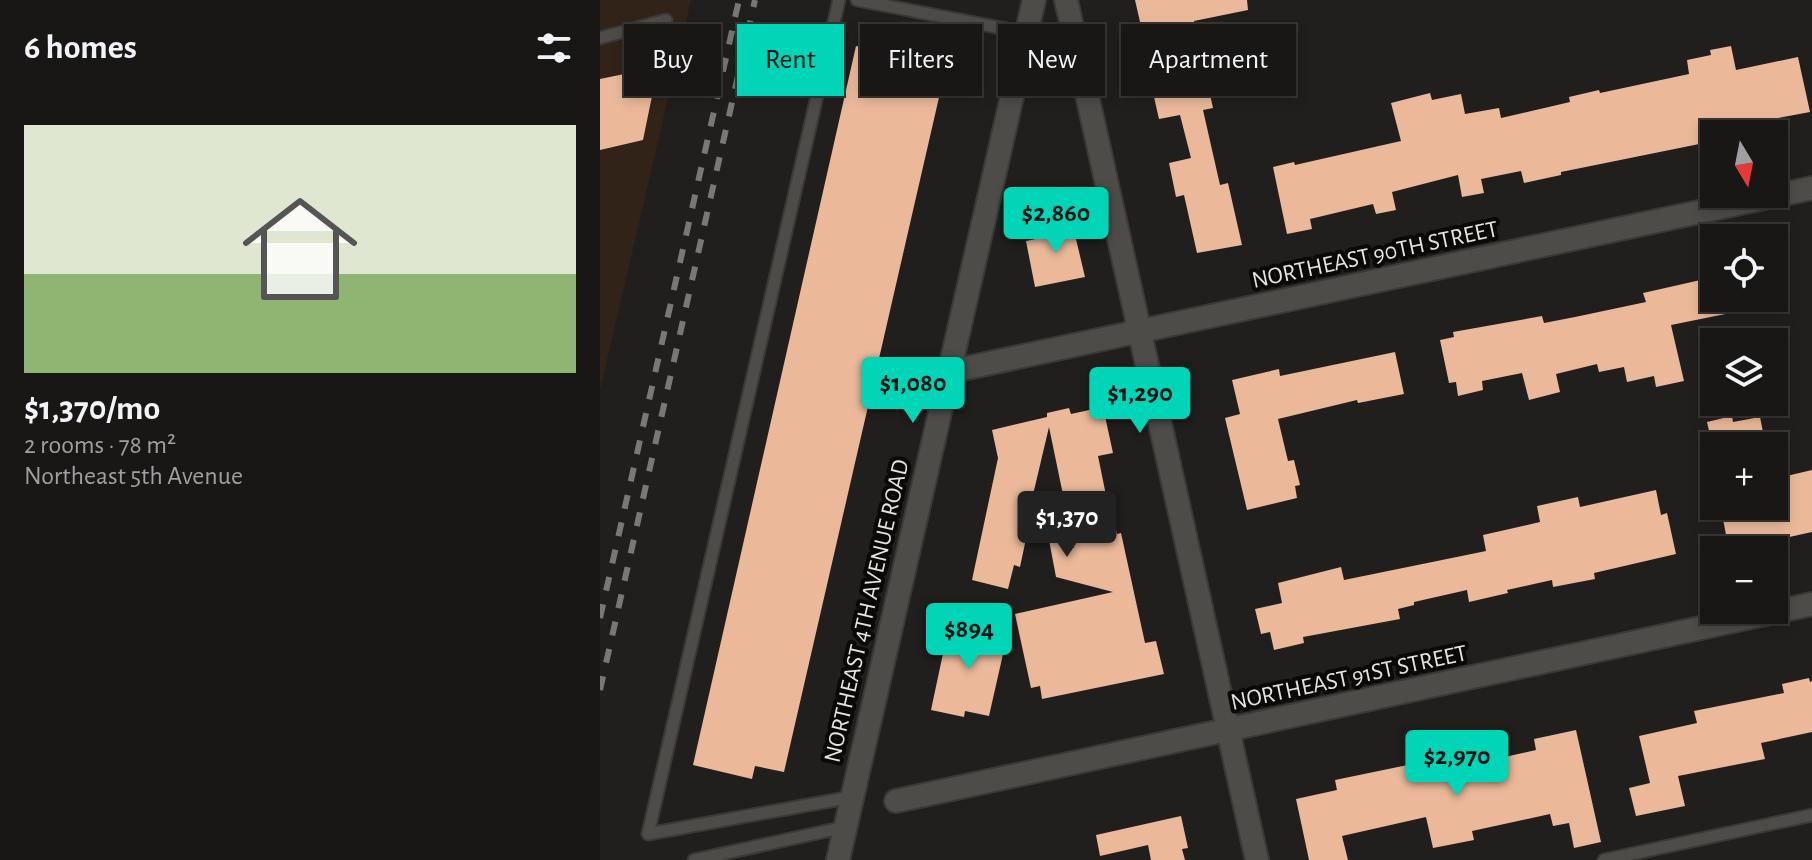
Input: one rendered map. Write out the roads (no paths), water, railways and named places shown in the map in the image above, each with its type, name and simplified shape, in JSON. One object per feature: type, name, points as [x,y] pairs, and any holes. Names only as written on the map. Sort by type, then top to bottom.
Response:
[{"type":"street","name":"NORTHEAST 4TH AVENUE ROAD","points":[[1028,24],[1034,0]]},
{"type":"street","points":[[1066,0],[1257,860]]},
{"type":"street","name":"NORTHEAST 4TH AVENUE ROAD","points":[[838,860],[1012,96]]},
{"type":"street","name":"NORTHEAST 90TH STREET","points":[[948,372],[1812,188]]},
{"type":"street","name":"NORTHEAST 91ST STREET","points":[[896,801],[1812,604]]},
{"type":"lane","points":[[839,0],[648,834],[852,797]]},
{"type":"lane","points":[[857,0],[998,28]]},
{"type":"lane","points":[[600,38],[666,20]]},
{"type":"lane","points":[[1604,860],[1812,815]]},
{"type":"lane","points":[[694,860],[845,827]]},
{"type":"railway","points":[[600,618],[739,0]]},
{"type":"railway","points":[[600,690],[755,0]]}]
